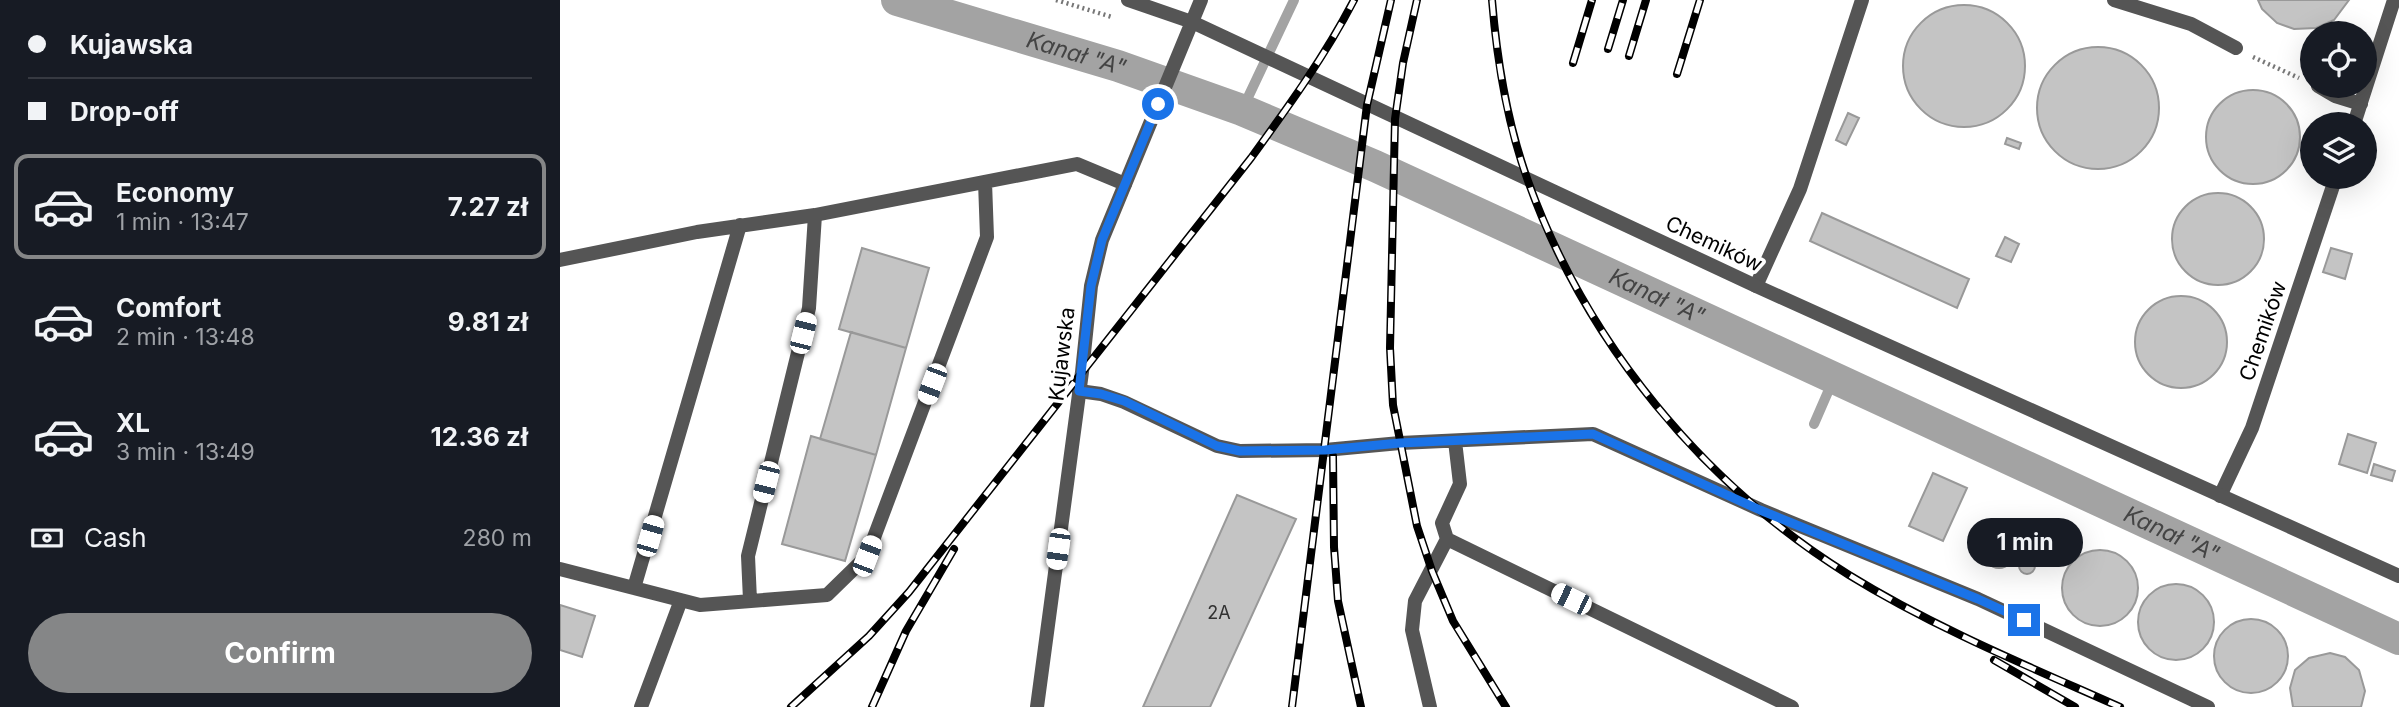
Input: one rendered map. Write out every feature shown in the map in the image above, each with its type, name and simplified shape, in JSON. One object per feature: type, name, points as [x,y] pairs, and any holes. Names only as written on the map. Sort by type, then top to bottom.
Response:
[{"type":"street","name":"Chemików","points":[[1128,0],[1192,22],[1756,286],[2399,576]]},
{"type":"street","name":"Kujawska","points":[[1037,707],[1091,286],[1102,240],[1201,0]]},
{"type":"street","points":[[1756,286],[1800,189],[1862,0]]},
{"type":"street","points":[[2114,0],[2190,24],[2236,48]]},
{"type":"street","points":[[2358,112],[2394,0]]},
{"type":"street","points":[[2342,98],[2361,104]]},
{"type":"street","points":[[560,260],[696,232],[815,215],[1077,164],[1125,184]]},
{"type":"street","points":[[560,569],[700,605],[827,595],[867,556],[988,237],[985,182]]},
{"type":"street","name":"Chemików","points":[[2220,496],[2252,428],[2332,189]]},
{"type":"street","points":[[750,600],[748,556],[809,308],[815,215]]},
{"type":"street","points":[[634,588],[740,225]]},
{"type":"street","points":[[1079,391],[1124,401],[1217,446],[1240,451],[1325,450],[1593,434],[1760,510],[1978,599],[2208,707]]},
{"type":"street","points":[[1430,707],[1412,630],[1415,601],[1447,539],[1442,523],[1460,484],[1455,441]]},
{"type":"street","points":[[1447,539],[1793,707]]},
{"type":"street","points":[[641,707],[681,600]]},
{"type":"path","points":[[1056,0],[1124,20]]},
{"type":"path","points":[[2236,48],[2300,78]]},
{"type":"building","points":[[2258,0],[2349,0],[2334,20],[2300,21],[2300,29],[2277,23],[2262,9]]},
{"type":"building","points":[[1964,5],[1987,9],[2007,23],[2021,43],[2025,66],[2021,89],[2007,109],[1987,123],[1964,127],[1941,123],[1921,109],[1907,89],[1903,66],[1907,43],[1921,23],[1941,9]]},
{"type":"building","points":[[2098,47],[2121,52],[2141,65],[2154,85],[2159,108],[2154,131],[2141,151],[2121,164],[2098,169],[2075,164],[2055,151],[2042,131],[2037,108],[2042,85],[2055,65],[2075,52]]},
{"type":"building","points":[[2244,91],[2262,91],[2279,98],[2292,111],[2299,128],[2299,146],[2292,163],[2279,176],[2262,183],[2244,183],[2227,176],[2214,163],[2207,146],[2207,128],[2214,111],[2227,98]]},
{"type":"building","points":[[1848,113],[1859,118],[1846,145],[1836,140]]},
{"type":"building","points":[[2007,138],[2021,143],[2019,149],[2005,144]]},
{"type":"building","points":[[2209,193],[2227,193],[2244,200],[2257,213],[2264,230],[2264,248],[2257,265],[2244,278],[2227,285],[2209,285],[2192,278],[2179,265],[2172,248],[2172,230],[2179,213],[2192,200]]},
{"type":"building","points":[[1822,213],[1969,279],[1957,308],[1810,241]]},
{"type":"building","points":[[2005,237],[2019,244],[2011,262],[1996,256]]},
{"type":"building","points":[[862,248],[929,268],[906,348],[839,329]]},
{"type":"building","points":[[2331,248],[2352,254],[2345,279],[2323,272]]},
{"type":"building","points":[[2181,296],[2199,299],[2214,309],[2224,324],[2227,342],[2224,360],[2214,375],[2199,385],[2181,388],[2163,385],[2148,375],[2138,360],[2135,342],[2138,324],[2148,309],[2163,299]]},
{"type":"building","points":[[851,332],[906,348],[876,455],[820,439]]},
{"type":"building","points":[[2348,434],[2376,443],[2367,473],[2339,464]]},
{"type":"building","points":[[811,436],[876,455],[845,561],[782,544]]},
{"type":"building","points":[[2374,464],[2395,471],[2392,481],[2371,475]]},
{"type":"building","points":[[1933,473],[1967,488],[1943,541],[1909,526]]},
{"type":"building","points":[[1237,495],[1296,519],[1210,707],[1143,707]]},
{"type":"building","points":[[1999,538],[2010,542],[2014,553],[2010,564],[1999,568],[1988,564],[1984,553],[1988,542]]},
{"type":"building","points":[[2100,550],[2114,553],[2127,561],[2135,574],[2138,588],[2135,602],[2127,615],[2114,623],[2100,626],[2086,623],[2073,615],[2065,602],[2062,588],[2065,574],[2073,561],[2086,553]]},
{"type":"building","points":[[2027,558],[2033,560],[2033,572],[2027,574],[2021,572],[2019,566],[2021,560]]},
{"type":"building","points":[[2176,584],[2190,587],[2203,595],[2211,608],[2214,622],[2211,636],[2203,649],[2190,657],[2176,660],[2162,657],[2149,649],[2141,636],[2138,622],[2141,608],[2149,595],[2162,587]]},
{"type":"building","points":[[560,605],[595,616],[582,657],[560,650]]},
{"type":"building","points":[[2244,619],[2258,619],[2272,625],[2282,635],[2288,656],[2286,670],[2272,687],[2258,693],[2244,693],[2230,687],[2220,677],[2214,663],[2214,649],[2220,635],[2230,625]]},
{"type":"building","points":[[2330,653],[2345,657],[2359,670],[2365,691],[2361,707],[2293,707],[2290,688],[2295,670],[2309,658]]},
{"type":"waterway","name":"Kanał \"A\"","points":[[897,0],[1118,66],[1242,110],[1375,166],[2399,639]]},
{"type":"waterway","points":[[1242,110],[1294,0]]},
{"type":"waterway","points":[[1814,424],[1834,378]]},
{"type":"railway","points":[[791,707],[869,636],[909,592],[1251,158],[1318,61],[1354,0]]},
{"type":"railway","points":[[1292,707],[1367,105],[1391,0]]},
{"type":"railway","points":[[1417,0],[1403,63],[1395,119],[1390,348],[1393,405],[1417,526],[1432,571],[1453,621],[1506,707]]},
{"type":"railway","points":[[1492,0],[1504,92],[1514,137],[1552,241],[1582,298],[1617,353],[1656,405],[1699,454],[1746,498],[1796,539],[1849,575],[1948,629],[2120,707]]},
{"type":"railway","points":[[1573,63],[1592,0]]},
{"type":"railway","points":[[1608,49],[1623,0]]},
{"type":"railway","points":[[1629,56],[1646,0]]},
{"type":"railway","points":[[1677,74],[1700,0]]},
{"type":"railway","points":[[1333,456],[1334,547],[1338,601],[1361,707]]},
{"type":"railway","points":[[872,707],[906,631],[954,549]]},
{"type":"railway","points":[[1994,660],[2075,707]]},
{"type":"route","points":[[1158,104],[1102,240],[1091,286],[1079,391],[1124,401],[1217,446],[1240,451],[1315,448],[1325,450],[1400,443],[1593,434],[1760,510],[2024,620]]}]
